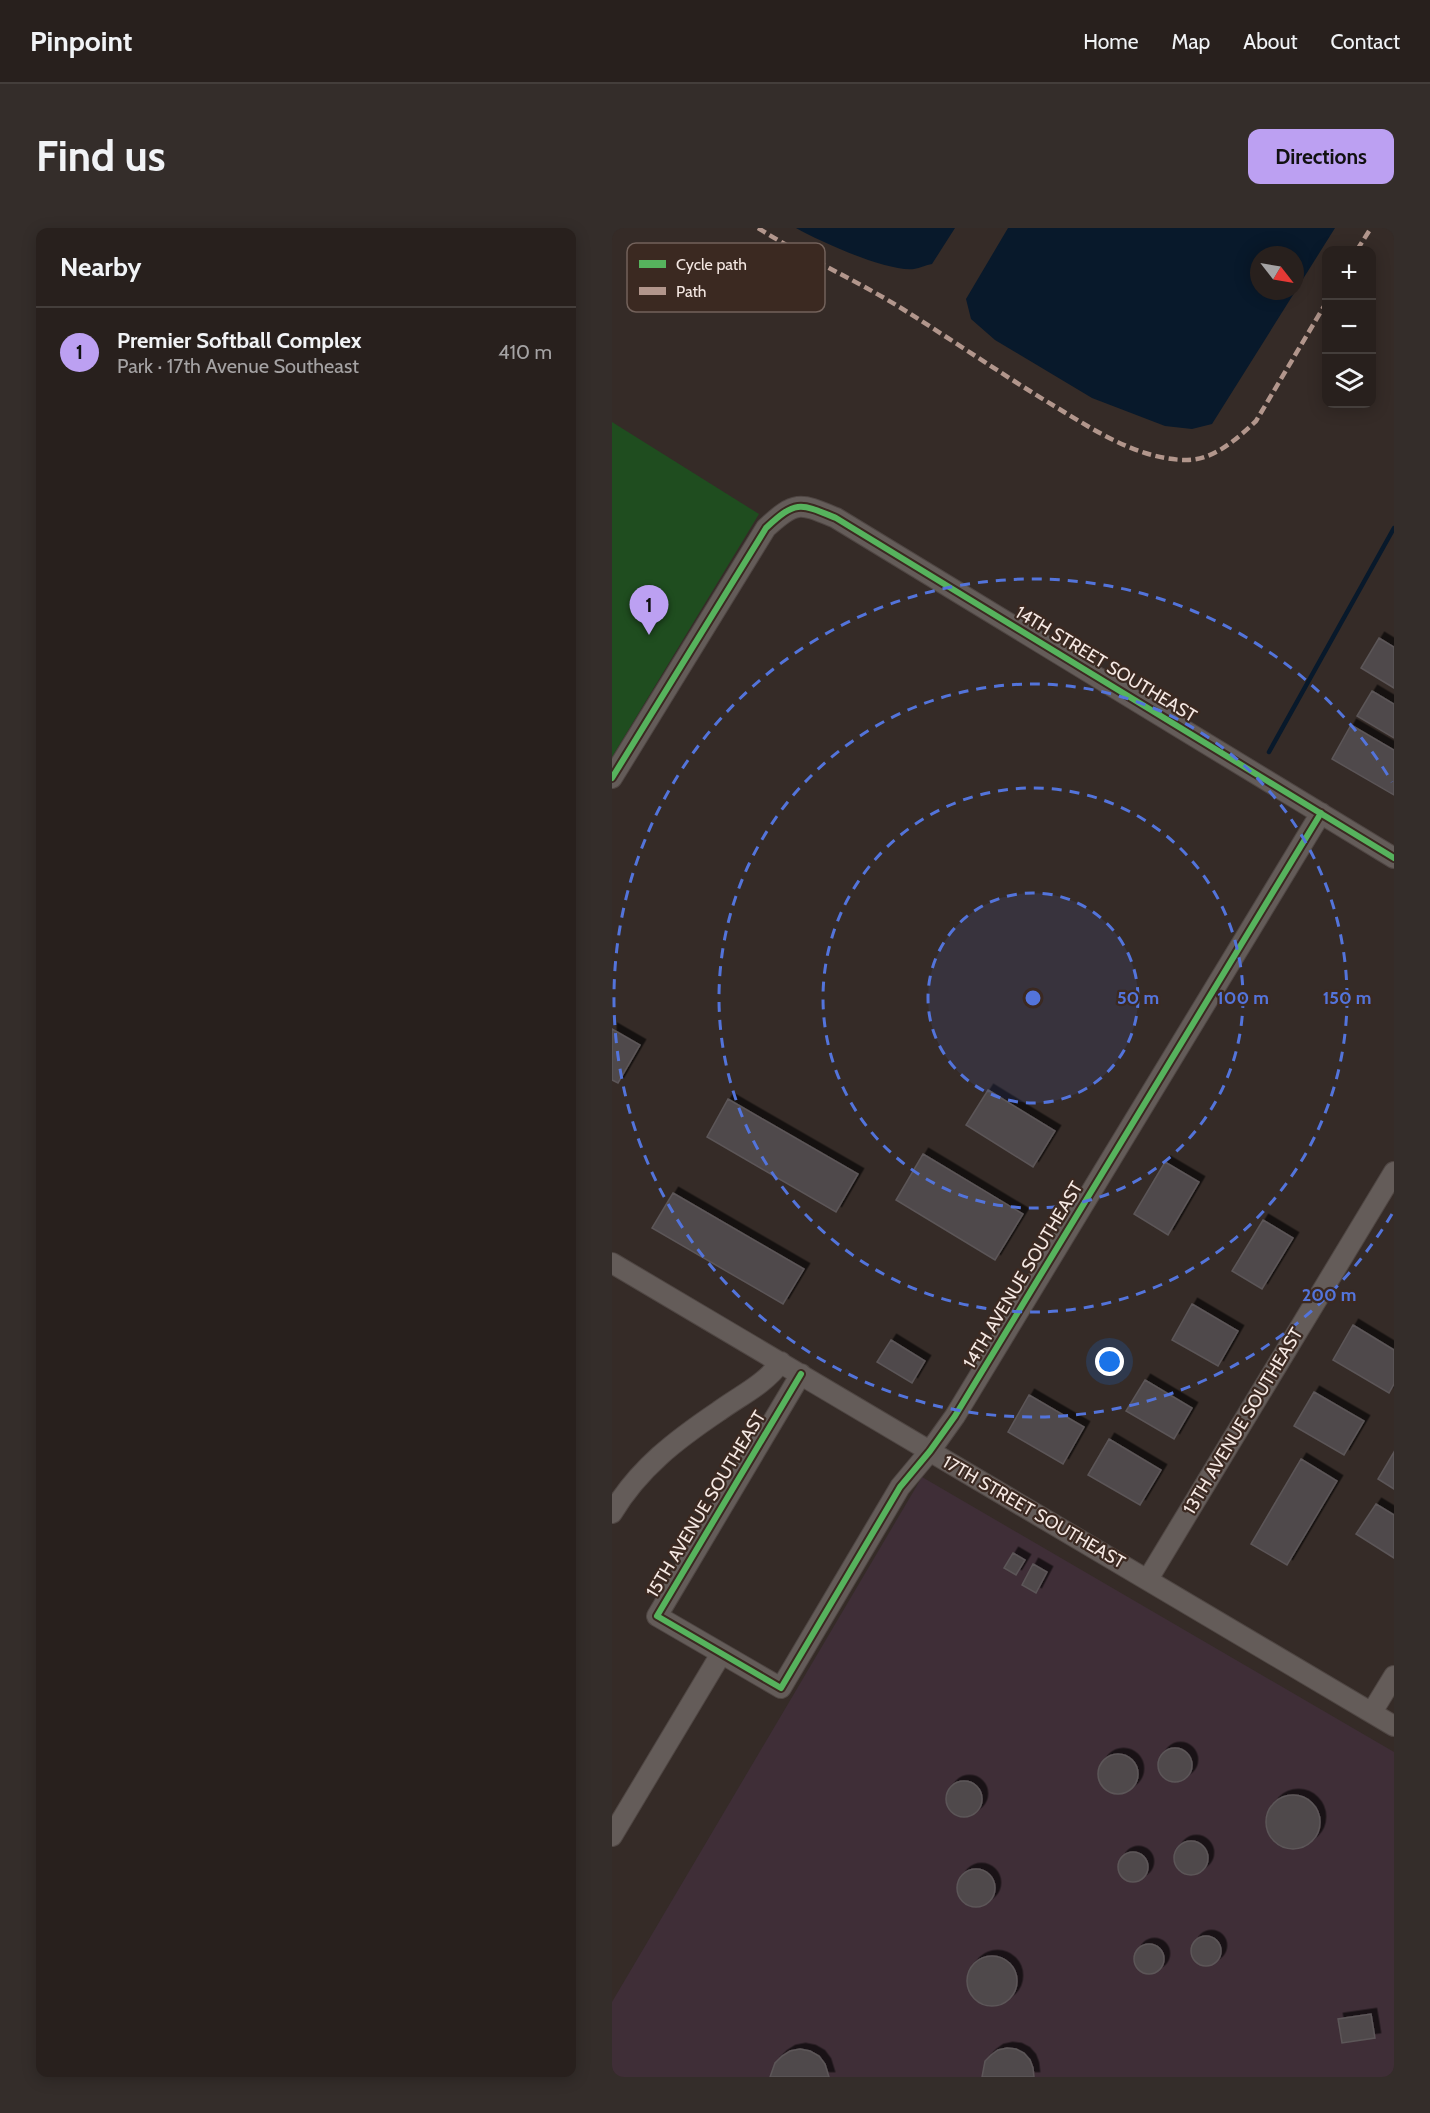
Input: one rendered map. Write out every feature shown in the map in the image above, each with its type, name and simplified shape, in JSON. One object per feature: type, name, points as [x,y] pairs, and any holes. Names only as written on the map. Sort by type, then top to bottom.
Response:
[{"type":"street","name":"14TH STREET SOUTHEAST","points":[[612,778],[766,528],[783,513],[798,506],[813,508],[836,518],[1394,858]]},
{"type":"street","name":"14TH AVENUE SOUTHEAST","points":[[721,1654],[781,1688],[900,1487],[955,1416],[1321,813]]},
{"type":"street","name":"13TH AVENUE SOUTHEAST","points":[[1148,1579],[1394,1172]]},
{"type":"street","name":"17TH STREET SOUTHEAST","points":[[612,1263],[1394,1726]]},
{"type":"street","points":[[612,1513],[633,1481],[651,1463],[706,1419],[758,1386],[780,1362]]},
{"type":"street","name":"15TH AVENUE SOUTHEAST","points":[[721,1654],[657,1616],[801,1374]]},
{"type":"street","points":[[612,1836],[721,1654]]},
{"type":"street","points":[[1372,1712],[1394,1676]]},
{"type":"shaded area","points":[[922,1477],[1394,1752],[1394,2077],[612,2077],[612,2002]]},
{"type":"green space","points":[[612,422],[759,514],[612,757]]},
{"type":"water","points":[[796,228],[955,228],[932,264],[914,269],[902,269],[871,261],[837,248]]},
{"type":"water","points":[[1008,228],[1335,228],[1304,277],[1304,246],[1250,246],[1250,300],[1290,300],[1212,424],[1192,429],[1165,426],[1092,398],[995,340],[971,319],[966,299]]},
{"type":"building","points":[[1379,638],[1394,647],[1394,688],[1361,668]]},
{"type":"building","points":[[1372,691],[1394,704],[1394,738],[1357,716]]},
{"type":"building","points":[[1351,725],[1394,750],[1394,795],[1332,759]]},
{"type":"building","points":[[612,1029],[640,1045],[618,1083],[612,1080]]},
{"type":"building","points":[[988,1090],[1055,1131],[1033,1167],[966,1125]]},
{"type":"building","points":[[728,1099],[858,1174],[836,1212],[707,1137]]},
{"type":"building","points":[[923,1154],[1023,1214],[995,1260],[896,1200]]},
{"type":"building","points":[[1165,1162],[1199,1182],[1168,1235],[1134,1214]]},
{"type":"building","points":[[673,1193],[804,1269],[783,1304],[652,1228]]},
{"type":"building","points":[[1263,1220],[1293,1238],[1262,1289],[1232,1271]]},
{"type":"building","points":[[1192,1304],[1238,1331],[1218,1366],[1172,1340]]},
{"type":"building","points":[[1353,1325],[1394,1350],[1394,1384],[1389,1393],[1333,1360]]},
{"type":"building","points":[[891,1340],[925,1361],[912,1383],[877,1362]]},
{"type":"building","points":[[1145,1380],[1192,1408],[1174,1439],[1126,1411]]},
{"type":"building","points":[[1314,1392],[1364,1421],[1344,1455],[1294,1426]]},
{"type":"building","points":[[1029,1395],[1084,1427],[1063,1464],[1008,1432]]},
{"type":"building","points":[[1109,1439],[1161,1470],[1140,1505],[1088,1475]]},
{"type":"building","points":[[1394,1452],[1394,1489],[1378,1479]]},
{"type":"building","points":[[1301,1459],[1337,1481],[1287,1565],[1251,1544]]},
{"type":"building","points":[[1376,1504],[1394,1515],[1394,1558],[1356,1534]]},
{"type":"building","points":[[1013,1553],[1025,1560],[1016,1575],[1004,1568]]},
{"type":"building","points":[[1033,1564],[1047,1572],[1036,1593],[1022,1585]]},
{"type":"building","points":[[1175,1748],[1187,1753],[1192,1765],[1187,1777],[1175,1782],[1163,1777],[1158,1765],[1163,1753]]},
{"type":"building","points":[[1118,1754],[1132,1760],[1138,1774],[1132,1788],[1118,1794],[1104,1788],[1098,1774],[1104,1760]]},
{"type":"building","points":[[964,1781],[977,1786],[982,1799],[977,1812],[964,1817],[951,1812],[946,1799],[951,1786]]},
{"type":"building","points":[[1288,1795],[1298,1795],[1308,1799],[1316,1807],[1320,1822],[1316,1837],[1308,1845],[1298,1849],[1288,1849],[1278,1845],[1270,1837],[1266,1827],[1266,1817],[1270,1807],[1278,1799]]},
{"type":"building","points":[[1191,1841],[1203,1846],[1208,1858],[1203,1870],[1191,1875],[1179,1870],[1174,1858],[1179,1846]]},
{"type":"building","points":[[1133,1852],[1144,1856],[1148,1867],[1144,1878],[1133,1882],[1122,1878],[1118,1867],[1122,1856]]},
{"type":"building","points":[[976,1869],[990,1874],[995,1888],[990,1902],[976,1907],[962,1902],[957,1888],[962,1874]]},
{"type":"building","points":[[1206,1936],[1212,1937],[1220,1945],[1220,1957],[1212,1965],[1206,1966],[1200,1965],[1192,1957],[1191,1951],[1192,1945],[1200,1937]]},
{"type":"building","points":[[1149,1944],[1155,1945],[1163,1953],[1163,1965],[1155,1973],[1149,1974],[1143,1973],[1135,1965],[1134,1959],[1135,1953],[1143,1945]]},
{"type":"building","points":[[992,1956],[1006,1960],[1013,1967],[1017,1981],[1013,1995],[1006,2002],[992,2006],[978,2002],[971,1995],[967,1981],[971,1967],[978,1960]]},
{"type":"building","points":[[1371,2014],[1375,2038],[1342,2043],[1338,2019]]},
{"type":"building","points":[[1007,2048],[1024,2053],[1030,2060],[1034,2077],[982,2077],[985,2061],[998,2050]]},
{"type":"building","points":[[800,2049],[819,2056],[825,2064],[829,2077],[770,2077],[775,2063],[782,2056]]},
{"type":"waterway","points":[[1269,752],[1394,528]]},
{"type":"marked path","points":[[758,228],[783,243]]},
{"type":"marked path","points":[[1360,246],[1371,228]]},
{"type":"marked path","points":[[825,266],[901,308],[1096,431],[1149,454],[1187,460],[1216,452],[1256,421],[1322,310]]},
{"type":"cycle path","points":[[612,778],[766,528],[792,509],[806,507],[836,518],[1394,858]]},
{"type":"cycle path","points":[[801,1374],[657,1616],[781,1688],[900,1487],[955,1416],[1321,813]]},
{"type":"place","name":"Premier Softball Complex","points":[[649,635]]}]
